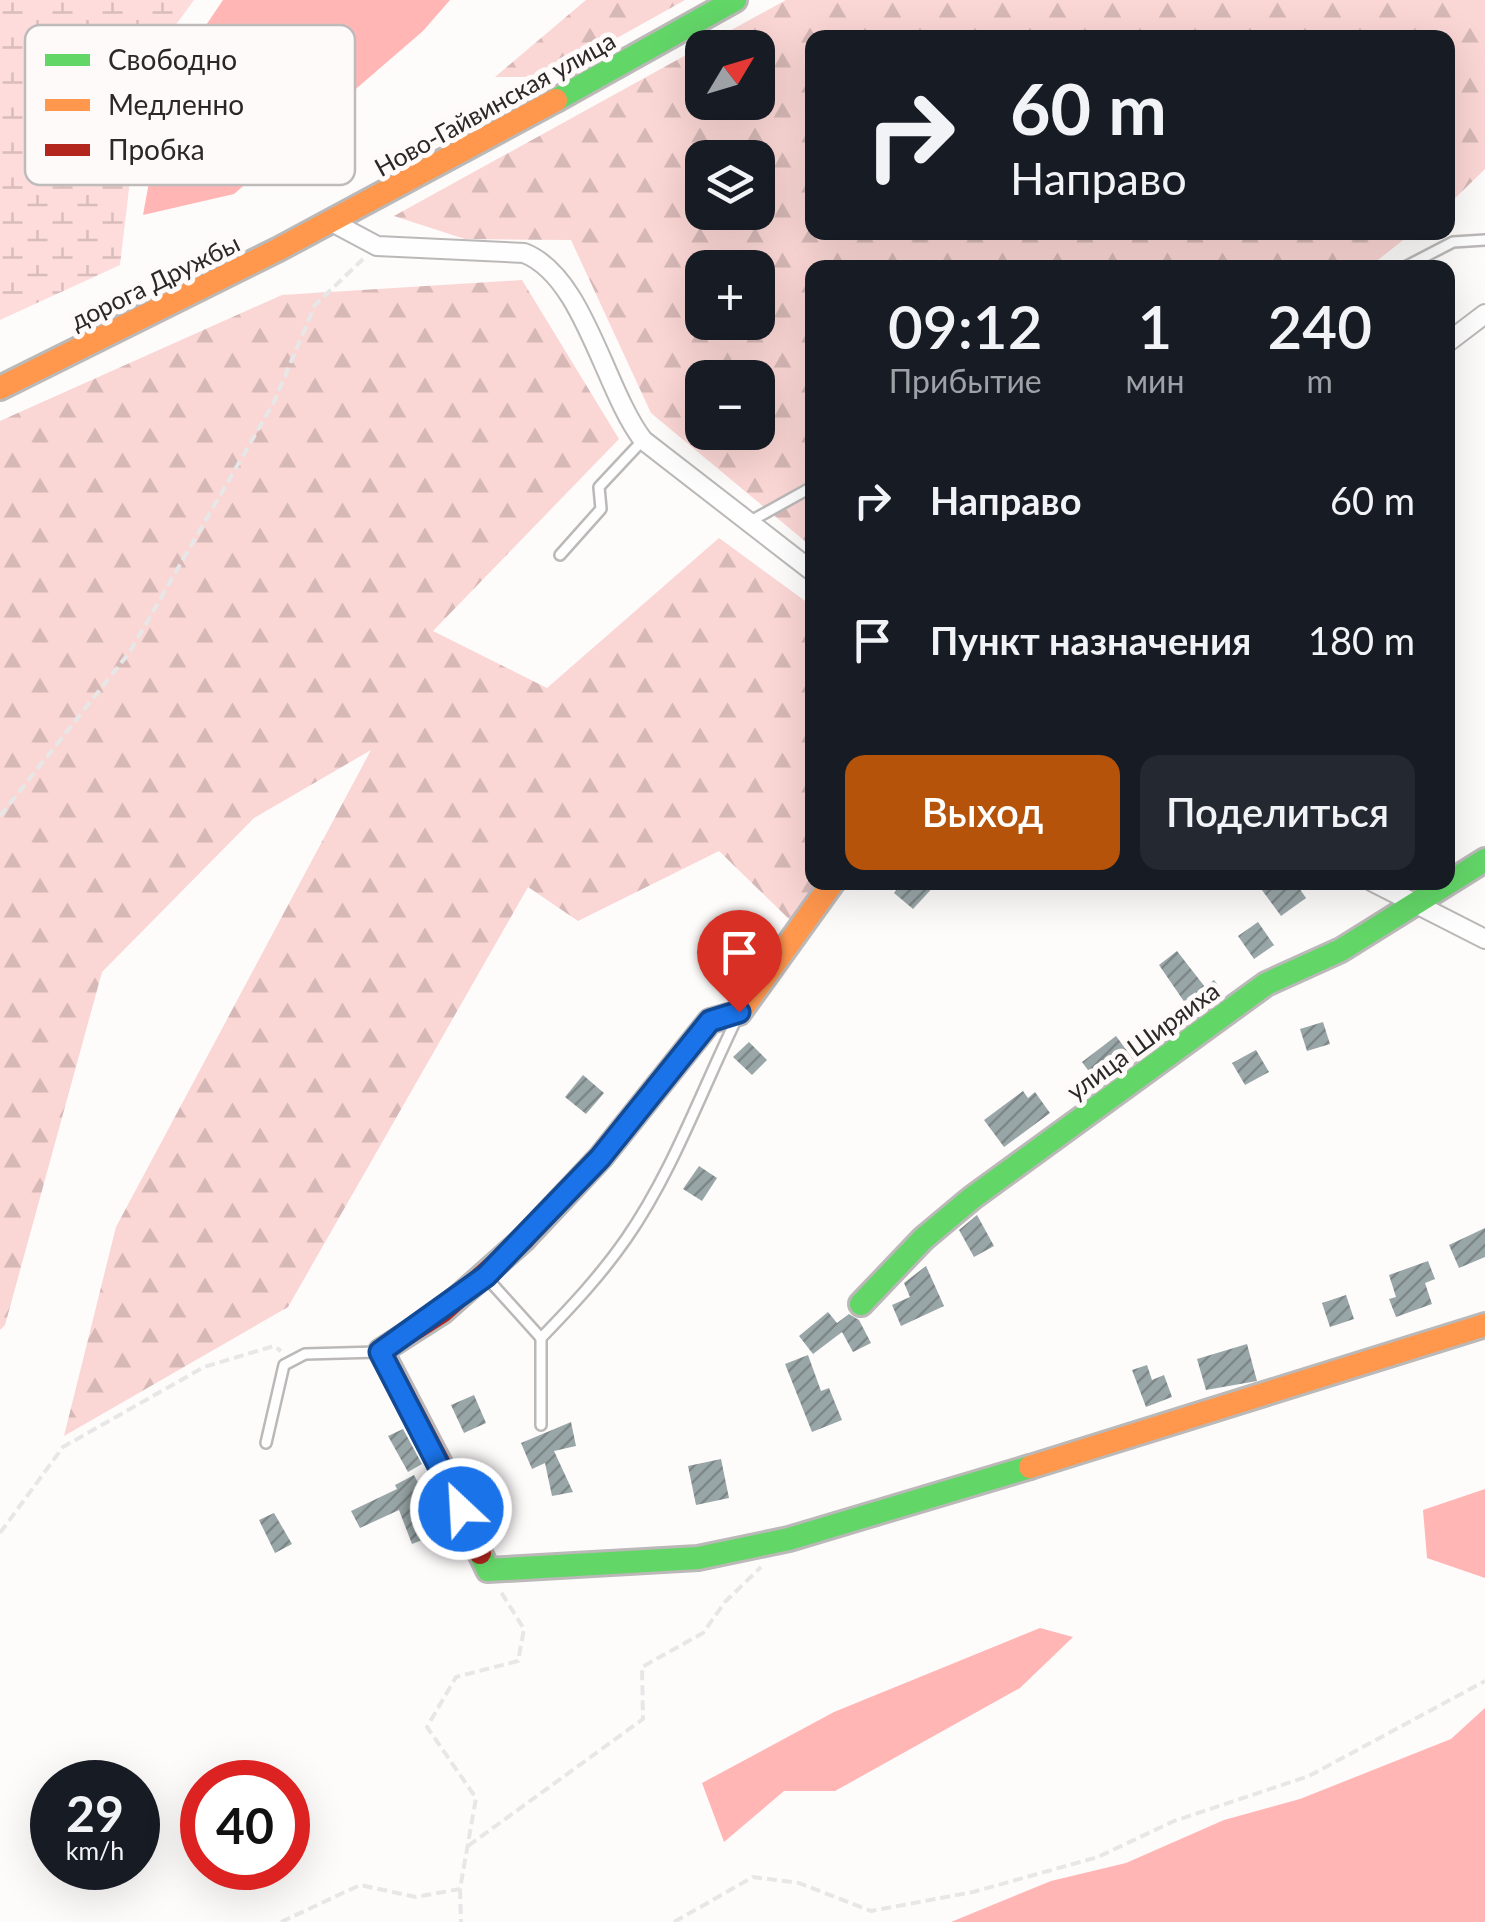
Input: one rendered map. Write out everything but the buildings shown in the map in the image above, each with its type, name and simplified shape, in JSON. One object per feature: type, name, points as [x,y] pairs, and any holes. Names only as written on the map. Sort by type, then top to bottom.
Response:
[{"type":"street","name":"Ново-Гайвинская улица","points":[[332,222],[735,0]]},
{"type":"street","points":[[332,222],[377,246],[524,253],[542,260],[568,294],[625,416],[642,440],[805,566]]},
{"type":"street","name":"дорога Дружбы","points":[[0,388],[204,291],[332,222]]},
{"type":"street","points":[[1455,337],[1485,314]]},
{"type":"street","name":"улица Ширяиха","points":[[1455,879],[1485,860]]},
{"type":"street","points":[[826,890],[739,1012],[710,1021],[600,1158],[486,1276],[380,1352],[448,1478],[488,1570],[698,1558],[789,1540],[1221,1410],[1485,1324]]},
{"type":"street","points":[[1390,890],[1485,938]]},
{"type":"street","name":"улица Ширяиха","points":[[861,1304],[923,1239],[972,1198],[1266,984],[1341,950],[1438,890]]},
{"type":"lane","points":[[1419,260],[1453,242],[1485,240]]},
{"type":"lane","points":[[560,555],[601,510],[599,487],[642,440]]},
{"type":"lane","points":[[749,522],[805,490]]},
{"type":"lane","points":[[541,1338],[584,1294],[628,1237],[661,1178],[739,1012]]},
{"type":"lane","points":[[486,1276],[541,1338],[541,1425]]},
{"type":"lane","points":[[266,1443],[280,1374],[293,1358],[380,1352]]},
{"type":"path","points":[[0,816],[129,653],[274,402],[315,305],[377,246]]},
{"type":"path","points":[[0,1533],[63,1448],[204,1367],[274,1346],[293,1358]]},
{"type":"path","points":[[467,1847],[643,1720],[642,1667],[704,1633],[726,1602],[764,1564]]},
{"type":"path","points":[[461,1922],[460,1889],[476,1798],[426,1727],[456,1677],[518,1661],[524,1630],[488,1570]]},
{"type":"path","points":[[674,1922],[753,1877],[799,1883],[872,1911],[972,1892],[1098,1856],[1174,1820],[1309,1776],[1485,1681]]},
{"type":"path","points":[[281,1922],[360,1884],[416,1898],[460,1889]]},
{"type":"green space","points":[[0,0],[194,0],[176,25],[25,25],[25,185],[129,185],[120,265],[0,320]]},
{"type":"green space","points":[[586,0],[685,0],[547,77],[495,77]]},
{"type":"green space","points":[[786,0],[1485,0],[1485,169],[1455,198],[1455,30],[805,30],[805,240],[1403,240],[1378,260],[805,260],[805,541],[695,450],[775,450],[775,360],[685,360],[685,441],[651,413],[571,240],[465,239],[394,216],[685,56],[685,120],[775,120],[775,30],[732,30]]},
{"type":"green space","points":[[522,280],[619,439],[433,631],[547,688],[719,538],[805,601],[805,890],[814,890],[791,921],[719,851],[578,921],[528,887],[288,1307],[64,1436],[116,1227],[371,750],[254,818],[102,972],[5,1325],[0,1330],[0,421],[282,295]]},
{"type":"shaded area","points":[[223,0],[450,0],[423,31],[355,90],[355,25],[206,25]]},
{"type":"shaded area","points":[[148,185],[244,185],[234,194],[143,215]]},
{"type":"shaded area","points":[[1485,1489],[1485,1578],[1427,1558],[1423,1510]]},
{"type":"shaded area","points":[[1040,1628],[1073,1637],[1020,1688],[835,1791],[784,1791],[724,1842],[702,1783],[834,1712]]},
{"type":"shaded area","points":[[1485,1708],[1485,1922],[951,1922],[1051,1881],[1126,1863],[1224,1820],[1300,1799],[1451,1739]]},
{"type":"traffic: fast","points":[[556,100],[735,0]]},
{"type":"traffic: fast","points":[[1455,879],[1485,860]]},
{"type":"traffic: fast","points":[[861,1304],[923,1239],[972,1198],[1266,984],[1341,950],[1437,890]]},
{"type":"traffic: fast","points":[[480,1553],[488,1570],[698,1558],[789,1539],[1030,1467]]},
{"type":"traffic: slow","points":[[0,388],[279,249],[556,100]]},
{"type":"traffic: slow","points":[[524,1239],[601,1157],[710,1021],[739,1013],[827,890]]},
{"type":"traffic: slow","points":[[1030,1467],[1485,1325]]},
{"type":"traffic: jam","points":[[480,1553],[448,1479],[381,1351],[442,1312],[524,1239]]},
{"type":"route","points":[[461,1509],[380,1352],[442,1312],[486,1276],[600,1158],[710,1021],[739,1012]]}]
